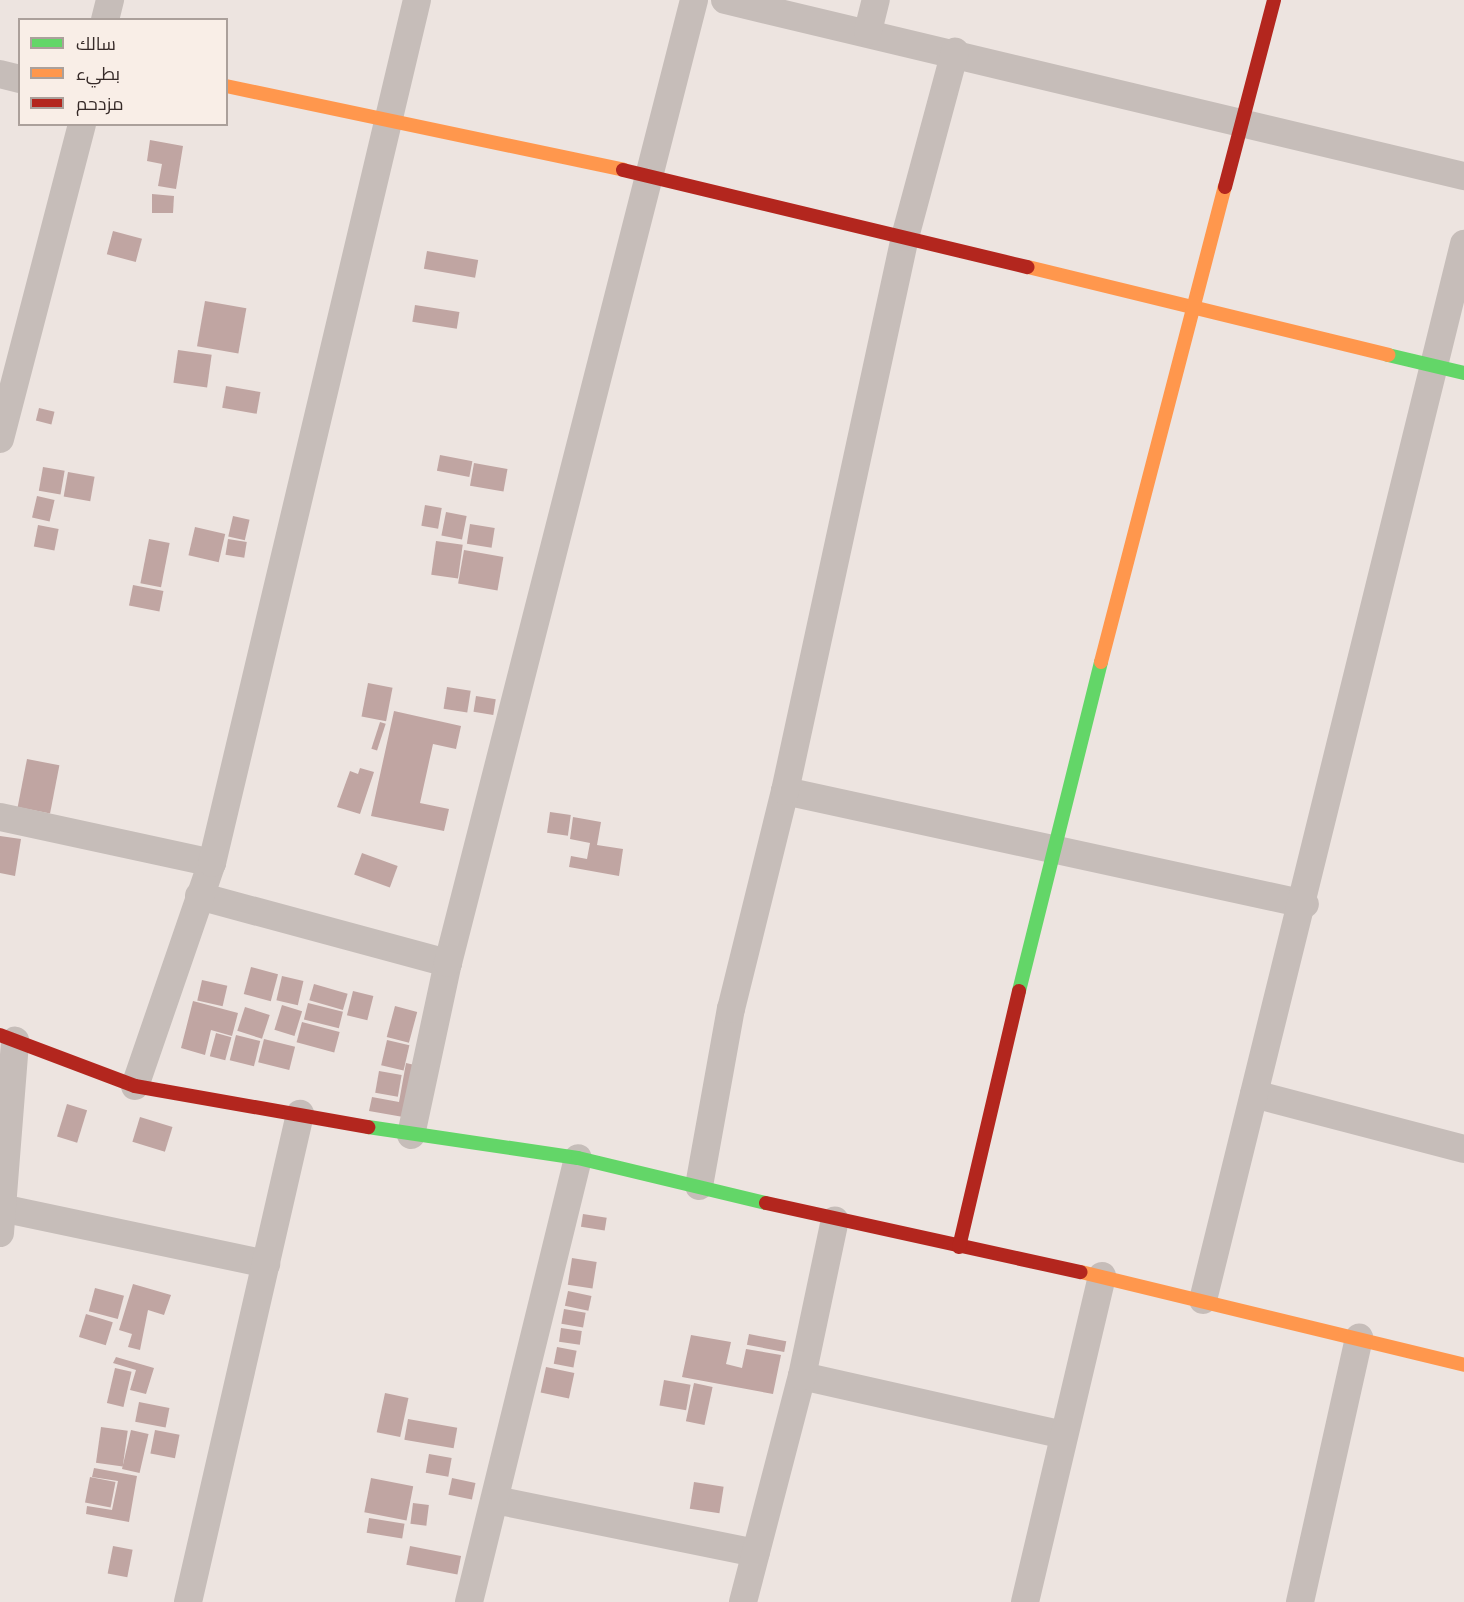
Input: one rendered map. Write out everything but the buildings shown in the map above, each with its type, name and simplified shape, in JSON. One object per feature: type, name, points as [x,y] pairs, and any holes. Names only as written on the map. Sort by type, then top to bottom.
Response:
[{"type":"street","points":[[106,18],[110,0]]},
{"type":"street","points":[[135,1086],[212,863],[417,0]]},
{"type":"street","points":[[411,1135],[448,963],[694,0]]},
{"type":"street","points":[[725,0],[868,31],[1239,124],[1464,176]]},
{"type":"street","points":[[868,31],[876,0]]},
{"type":"street","points":[[959,1247],[1052,849],[1239,124],[1274,0]]},
{"type":"street","points":[[699,1186],[731,1009],[785,791],[905,237],[955,52]]},
{"type":"street","points":[[0,74],[18,78]]},
{"type":"street","points":[[228,86],[650,176],[1464,373]]},
{"type":"street","points":[[0,439],[81,126]]},
{"type":"street","points":[[1203,1299],[1254,1094],[1305,904],[1464,244]]},
{"type":"street","points":[[785,791],[1305,904]]},
{"type":"street","points":[[0,817],[212,863]]},
{"type":"street","points":[[199,896],[448,963]]},
{"type":"street","points":[[266,1264],[3,1221],[8,1038],[135,1086],[411,1135],[578,1158],[835,1221],[1203,1299],[1464,1365]]},
{"type":"street","points":[[1254,1094],[1464,1149]]},
{"type":"street","points":[[188,1602],[300,1114]]},
{"type":"street","points":[[469,1602],[578,1158]]},
{"type":"street","points":[[743,1602],[802,1376],[835,1221]]},
{"type":"street","points":[[1025,1602],[1102,1276]]},
{"type":"street","points":[[1300,1602],[1359,1338]]},
{"type":"street","points":[[802,1376],[1063,1435]]},
{"type":"street","points":[[495,1500],[756,1553]]},
{"type":"traffic: fast","points":[[1388,355],[1464,373]]},
{"type":"traffic: fast","points":[[1019,991],[1101,662]]},
{"type":"traffic: fast","points":[[368,1127],[578,1158],[766,1203]]},
{"type":"traffic: slow","points":[[228,86],[623,170]]},
{"type":"traffic: slow","points":[[1101,662],[1225,187]]},
{"type":"traffic: slow","points":[[1028,267],[1388,355]]},
{"type":"traffic: slow","points":[[1081,1272],[1464,1365]]},
{"type":"traffic: jam","points":[[1225,187],[1274,0]]},
{"type":"traffic: jam","points":[[623,170],[1028,267]]},
{"type":"traffic: jam","points":[[959,1247],[1019,991]]},
{"type":"traffic: jam","points":[[0,1035],[135,1086],[368,1127]]},
{"type":"traffic: jam","points":[[766,1203],[1081,1272]]}]
